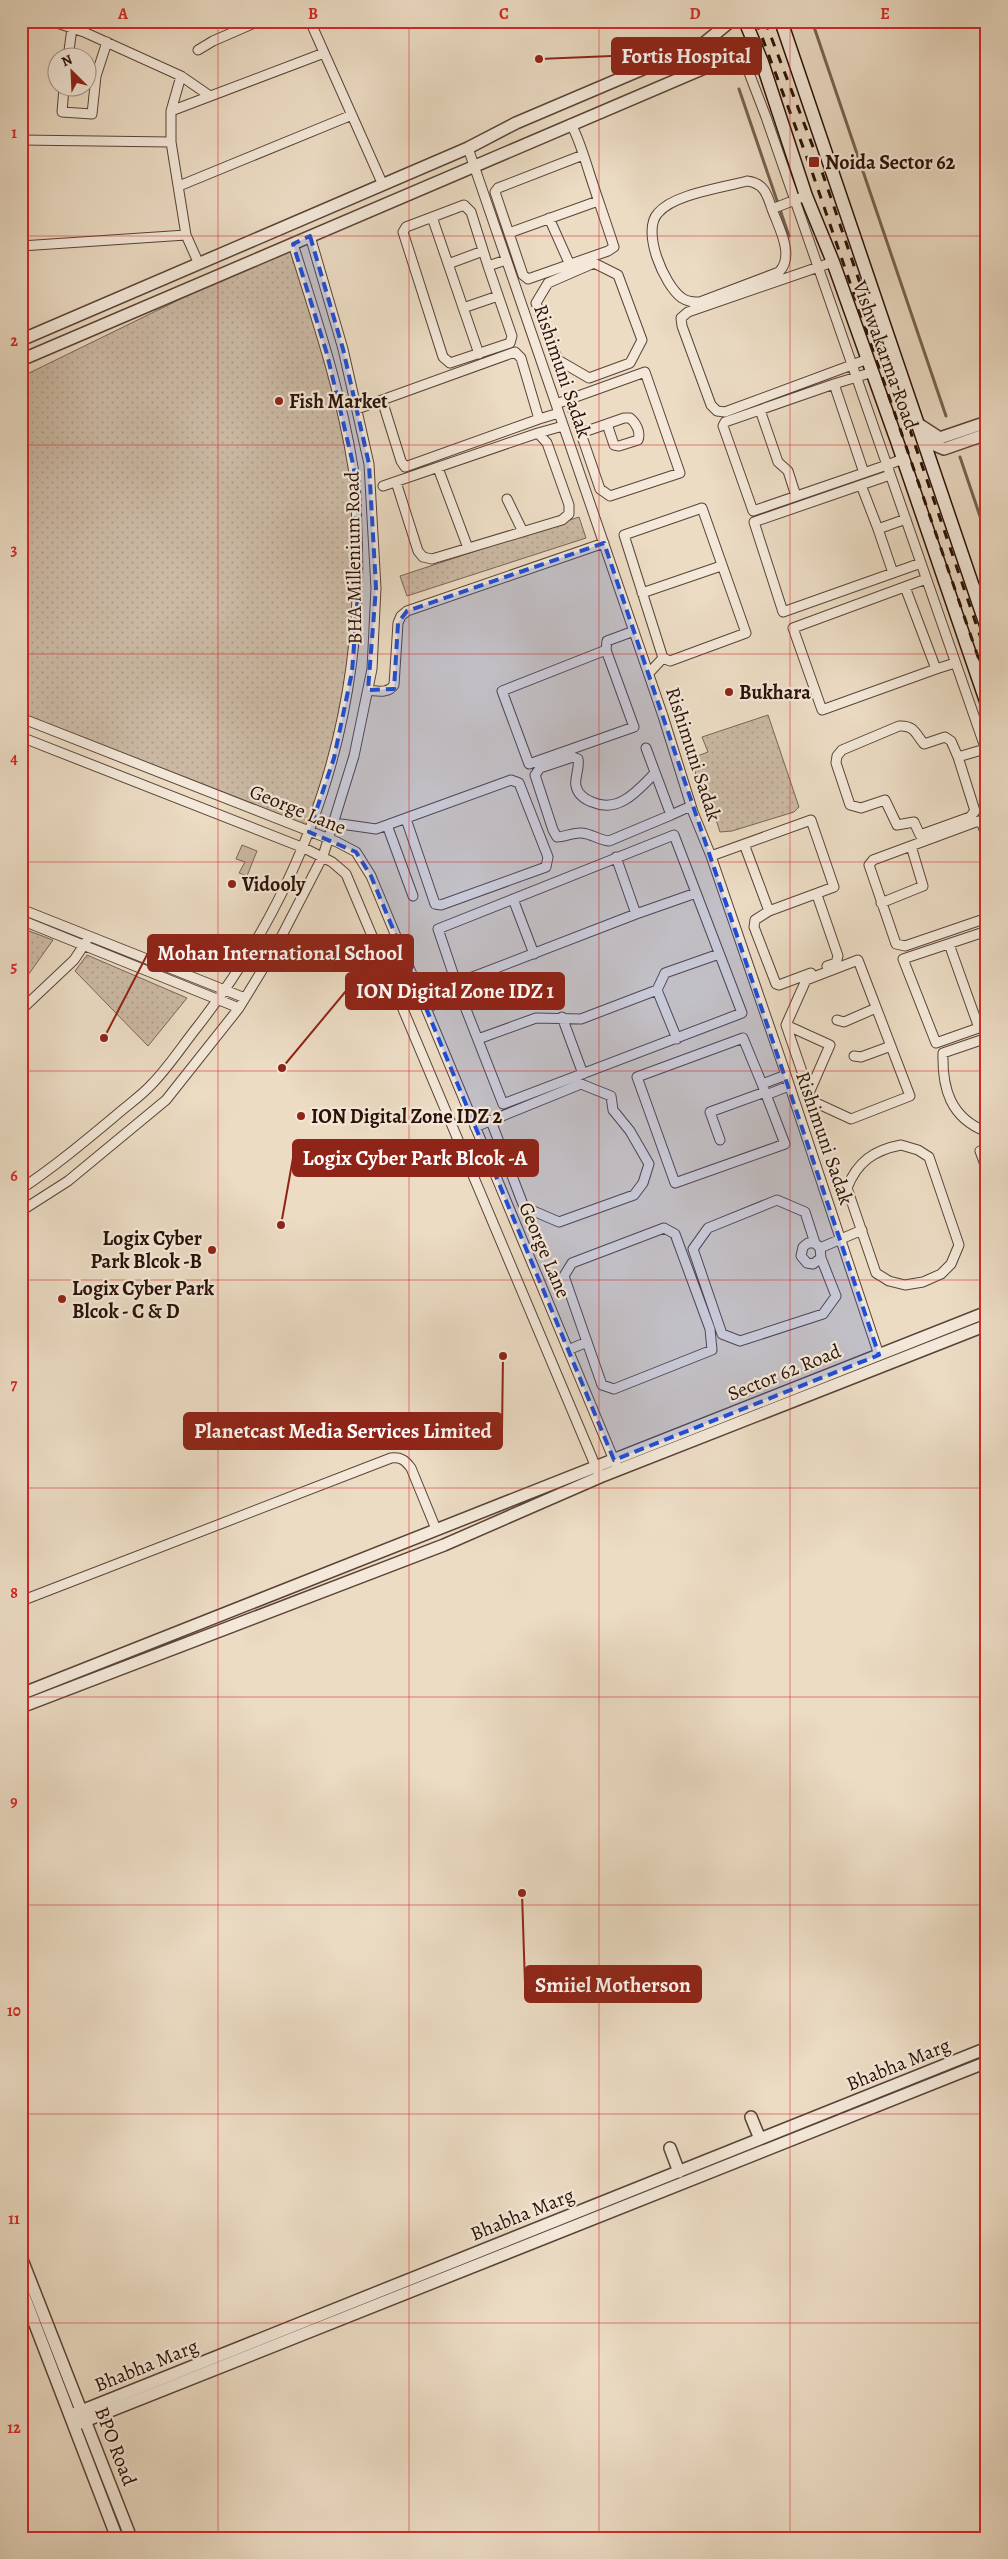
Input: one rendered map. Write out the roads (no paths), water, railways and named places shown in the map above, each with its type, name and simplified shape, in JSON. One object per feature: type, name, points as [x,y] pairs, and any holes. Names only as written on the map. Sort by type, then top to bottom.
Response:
[{"type":"main road","name":"Vishwakarma Road","points":[[746,21],[756,46],[801,198],[833,262],[903,458],[987,704]]},
{"type":"main road","name":"Vishwakarma Road","points":[[781,21],[987,628]]},
{"type":"street","points":[[51,21],[107,42],[181,76],[210,96]]},
{"type":"street","points":[[198,50],[213,41],[260,21]]},
{"type":"street","points":[[310,21],[383,185]]},
{"type":"street","points":[[21,340],[468,148],[516,123],[704,42],[731,21]]},
{"type":"street","points":[[69,48],[72,28]]},
{"type":"street","points":[[98,70],[107,42]]},
{"type":"street","points":[[21,360],[756,46]]},
{"type":"street","points":[[741,52],[766,117],[801,198],[819,267],[986,751],[958,757]]},
{"type":"street","points":[[171,111],[324,53]]},
{"type":"street","points":[[181,76],[171,111],[170,142],[186,236],[199,264]]},
{"type":"street","points":[[63,98],[62,112],[92,114],[94,98]]},
{"type":"street","points":[[179,186],[352,115]]},
{"type":"street","points":[[571,124],[583,155],[614,247],[608,251],[528,279],[523,275],[495,192],[498,188],[583,155]]},
{"type":"street","points":[[21,140],[170,142]]},
{"type":"street","name":"Rishimuni Sadak","points":[[468,148],[649,673],[691,806],[784,1071],[879,1355]]},
{"type":"street","points":[[747,181],[757,182],[765,189],[772,209],[787,255],[786,265],[780,272],[700,302],[690,302],[681,298],[664,275],[651,235],[651,225],[656,214],[664,206],[676,200],[747,181]]},
{"type":"street","points":[[772,209],[801,198]]},
{"type":"street","points":[[509,232],[598,201]]},
{"type":"street","points":[[464,205],[472,212],[483,251],[512,336],[510,343],[450,363],[443,357],[403,232],[406,226],[464,205]]},
{"type":"street","points":[[432,217],[479,354]]},
{"type":"street","points":[[549,218],[570,265]]},
{"type":"street","points":[[21,246],[186,236]]},
{"type":"street","name":"BHA Millenium Road","points":[[21,1211],[68,1181],[166,1100],[239,1008],[276,949],[323,856],[354,756],[372,669],[376,588],[369,464],[344,349],[310,236]]},
{"type":"street","name":"BHA Millenium Road","points":[[21,1190],[58,1164],[152,1085],[218,1000],[257,941],[304,848],[334,758],[352,672],[359,580],[354,468],[327,354],[293,244]]},
{"type":"street","points":[[448,264],[483,251]]},
{"type":"street","points":[[488,266],[506,260]]},
{"type":"street","points":[[833,262],[688,312],[681,318],[682,326],[711,405],[717,411],[725,412],[868,359]]},
{"type":"street","points":[[594,263],[618,275],[642,340],[630,363],[589,378],[558,360],[544,322],[536,303],[548,282],[594,263]]},
{"type":"street","points":[[463,308],[498,296]]},
{"type":"street","points":[[530,328],[544,322]]},
{"type":"street","points":[[535,343],[549,337]]},
{"type":"street","points":[[357,409],[515,352],[521,358],[539,419]]},
{"type":"street","points":[[382,400],[401,461],[405,466],[539,419],[570,399],[645,372],[680,473],[610,496],[600,489],[570,399]]},
{"type":"street","points":[[873,372],[725,422],[723,426],[753,511],[903,458]]},
{"type":"street","points":[[834,384],[864,473]]},
{"type":"street","points":[[760,410],[778,462],[788,471],[796,496]]},
{"type":"street","points":[[917,423],[940,438],[987,422]]},
{"type":"street","points":[[581,433],[607,424]]},
{"type":"street","points":[[383,486],[564,426]]},
{"type":"street","points":[[396,482],[418,551],[423,557],[432,559],[562,520],[569,514],[569,505],[547,443],[538,434]]},
{"type":"street","points":[[923,440],[944,449],[987,434]]},
{"type":"street","points":[[438,468],[468,548]]},
{"type":"street","points":[[890,475],[754,522],[783,612],[921,562]]},
{"type":"street","points":[[861,485],[893,573]]},
{"type":"street","points":[[507,499],[523,532]]},
{"type":"street","points":[[702,508],[746,634],[670,661],[662,658],[624,536],[702,508]]},
{"type":"street","points":[[878,529],[906,519]]},
{"type":"street","points":[[368,690],[386,691],[394,685],[398,623],[407,611],[604,543]]},
{"type":"street","points":[[642,593],[721,566]]},
{"type":"street","points":[[926,579],[793,628],[822,710],[955,663]]},
{"type":"street","points":[[905,587],[936,670]]},
{"type":"street","points":[[606,650],[502,691],[529,764],[634,727],[606,650],[607,641],[634,631]]},
{"type":"street","points":[[649,673],[662,658]]},
{"type":"street","name":"George Lane","points":[[21,718],[329,839],[356,852],[370,876],[426,1008],[616,1465]]},
{"type":"street","points":[[898,726],[908,726],[915,730],[924,744],[945,737],[951,741],[958,757],[975,811],[970,817],[920,835],[914,822],[897,825],[885,800],[861,808],[850,805],[836,762],[837,756],[842,750],[898,726]]},
{"type":"street","name":"George Lane","points":[[21,737],[323,856],[346,874],[598,1472]]},
{"type":"street","points":[[646,748],[671,815]]},
{"type":"street","points":[[655,773],[626,801],[609,805],[595,804],[582,798],[576,785],[580,766],[578,759],[573,757],[540,768],[535,774],[557,837],[579,832],[589,834],[600,840],[609,841],[691,806]]},
{"type":"street","points":[[334,823],[376,829],[511,780],[519,783],[548,856],[546,867],[441,905],[435,904],[406,819]]},
{"type":"street","points":[[710,856],[811,820],[834,888],[769,911],[755,920],[754,927],[774,981],[779,985],[838,960],[817,895]]},
{"type":"street","points":[[987,837],[982,824],[979,822],[873,860],[869,865],[893,941],[900,946],[987,918]]},
{"type":"street","points":[[387,825],[413,896]]},
{"type":"street","points":[[674,835],[742,1013],[503,1104],[460,994],[438,929],[616,857],[674,835]]},
{"type":"street","points":[[744,844],[769,911]]},
{"type":"street","points":[[881,903],[924,886],[911,846]]},
{"type":"street","points":[[616,857],[636,914]]},
{"type":"street","points":[[457,983],[696,893]]},
{"type":"street","points":[[513,899],[534,954]]},
{"type":"street","points":[[21,909],[245,998]]},
{"type":"street","points":[[21,920],[239,1008]]},
{"type":"street","points":[[949,944],[983,1027],[936,1043],[903,959],[987,931]]},
{"type":"street","points":[[21,1010],[74,960],[90,936]]},
{"type":"street","points":[[478,1039],[536,1018],[562,1017],[581,1019],[657,990],[665,973],[719,954]]},
{"type":"street","points":[[858,960],[910,1096],[851,1119],[812,1101],[786,1025],[806,980],[858,960]]},
{"type":"street","points":[[657,990],[677,1039]]},
{"type":"street","points":[[426,1008],[460,994]]},
{"type":"street","points":[[837,1020],[844,1022],[876,1008]]},
{"type":"street","points":[[562,1017],[583,1074]]},
{"type":"street","points":[[786,1025],[830,1045],[809,1093]]},
{"type":"street","points":[[743,1038],[764,1090],[785,1144],[675,1183],[637,1077],[743,1038]]},
{"type":"street","points":[[987,1038],[944,1053],[943,1066],[944,1086],[952,1107],[987,1132]]},
{"type":"street","points":[[854,1056],[861,1057],[891,1046]]},
{"type":"street","points":[[764,1090],[798,1060]]},
{"type":"street","points":[[475,1127],[581,1084],[611,1096],[612,1110],[630,1131],[649,1164],[643,1183],[634,1195],[559,1222],[554,1221],[524,1207],[491,1121]]},
{"type":"street","points":[[720,1140],[710,1112],[764,1090],[789,1086]]},
{"type":"street","points":[[901,1145],[918,1150],[929,1157],[959,1245],[951,1264],[941,1274],[923,1282],[906,1285],[889,1280],[876,1273],[862,1230],[847,1188],[853,1174],[864,1159],[884,1148],[901,1145]]},
{"type":"street","points":[[987,1148],[980,1150],[987,1170]]},
{"type":"street","points":[[778,1200],[805,1212],[818,1245],[836,1296],[823,1314],[740,1341],[722,1334],[693,1249],[708,1228],[778,1200]]},
{"type":"street","points":[[664,1228],[675,1234],[710,1329],[712,1350],[614,1389],[602,1385],[587,1342],[564,1276],[572,1263],[664,1228]]},
{"type":"street","points":[[821,1258],[816,1263],[804,1262],[800,1256],[805,1244],[818,1245],[841,1239],[862,1230]]},
{"type":"street","name":"Sector 62 Road","points":[[616,1465],[987,1312]]},
{"type":"street","name":"Sector 62 Road","points":[[598,1472],[987,1325]]},
{"type":"street","points":[[568,1350],[587,1342]]},
{"type":"street","points":[[21,1601],[391,1458],[399,1457],[406,1461],[411,1468],[436,1529]]},
{"type":"street","points":[[21,1694],[436,1529],[598,1472]]},
{"type":"street","points":[[21,1707],[444,1545],[598,1472]]},
{"type":"street","name":"Bhabha Marg","points":[[78,2418],[987,2048]]},
{"type":"street","name":"Bhabha Marg","points":[[78,2418],[987,2062]]},
{"type":"street","points":[[751,2117],[760,2139]]},
{"type":"street","points":[[670,2148],[679,2172]]},
{"type":"street","name":"BPO Road","points":[[21,2257],[78,2418],[117,2538]]},
{"type":"street","name":"BPO Road","points":[[21,2288],[131,2538]]},
{"type":"waterway","points":[[812,21],[946,416]]},
{"type":"waterway","points":[[739,89],[789,236]]},
{"type":"waterway","points":[[960,457],[987,537]]},
{"type":"railway","points":[[756,21],[809,163],[987,683]]},
{"type":"railway","points":[[765,21],[818,160],[987,656]]},
{"type":"place","name":"Fortis Hospital","points":[[539,59]]},
{"type":"place","name":"Noida Sector 62","points":[[814,162]]},
{"type":"place","name":"Fish Market","points":[[279,401]]},
{"type":"place","name":"Bukhara","points":[[729,692]]},
{"type":"place","name":"Vidooly","points":[[232,884]]},
{"type":"place","name":"Mohan International School","points":[[104,1038]]},
{"type":"place","name":"ION Digital Zone IDZ 1","points":[[282,1068]]},
{"type":"place","name":"ION Digital Zone IDZ 2","points":[[301,1116]]},
{"type":"place","name":"Logix Cyber Park Blcok -A","points":[[281,1225]]},
{"type":"place","name":"Logix Cyber Park Blcok -B","points":[[212,1250]]},
{"type":"place","name":"Logix Cyber Park Blcok - C & D","points":[[62,1299]]},
{"type":"place","name":"Planetcast Media Services Limited","points":[[503,1356]]},
{"type":"place","name":"Smiiel Motherson","points":[[522,1893]]}]
